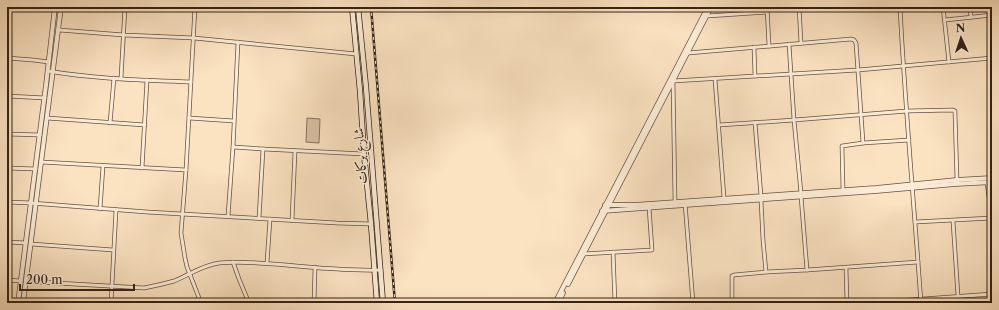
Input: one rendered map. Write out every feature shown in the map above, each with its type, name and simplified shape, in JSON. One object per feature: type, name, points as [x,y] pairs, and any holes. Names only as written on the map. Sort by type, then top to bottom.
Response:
[{"type":"main road","name":"شارع بركات","points":[[352,7],[377,303]]},
{"type":"main road","name":"شارع بركات","points":[[358,7],[366,87],[383,303]]},
{"type":"street","points":[[34,203],[36,170],[55,7]]},
{"type":"street","points":[[24,303],[24,281],[28,244],[41,162],[61,7]]},
{"type":"street","points":[[121,78],[125,7]]},
{"type":"street","points":[[195,7],[186,170],[182,214],[182,240],[185,258],[201,303]]},
{"type":"street","points":[[558,303],[708,7]]},
{"type":"street","points":[[607,205],[711,7]]},
{"type":"street","points":[[767,7],[769,46]]},
{"type":"street","points":[[799,7],[801,42]]},
{"type":"street","points":[[900,7],[921,303]]},
{"type":"street","points":[[944,7],[949,62]]},
{"type":"street","points":[[970,7],[971,17]]},
{"type":"street","points":[[707,16],[767,12]]},
{"type":"street","points":[[944,20],[992,15]]},
{"type":"street","points":[[59,30],[194,38],[356,54]]},
{"type":"street","points":[[688,52],[801,42],[854,40],[856,43],[863,143]]},
{"type":"street","points":[[228,216],[238,42]]},
{"type":"street","points":[[789,44],[807,270]]},
{"type":"street","points":[[754,47],[755,76]]},
{"type":"street","points":[[7,58],[49,62]]},
{"type":"street","points":[[673,81],[858,70],[992,58]]},
{"type":"street","points":[[48,71],[64,74],[114,78],[191,82]]},
{"type":"street","points":[[110,123],[114,78]]},
{"type":"street","points":[[715,79],[724,198]]},
{"type":"street","points":[[142,168],[147,80]]},
{"type":"street","points":[[673,81],[675,202]]},
{"type":"street","points":[[7,96],[45,98]]},
{"type":"street","points":[[719,126],[907,111],[953,110],[955,111],[957,180]]},
{"type":"street","points":[[47,118],[144,125]]},
{"type":"street","points":[[189,118],[234,121]]},
{"type":"street","points":[[755,123],[766,272]]},
{"type":"street","points":[[7,134],[40,135]]},
{"type":"street","points":[[843,190],[842,146],[909,140]]},
{"type":"street","points":[[233,147],[364,154]]},
{"type":"street","points":[[259,218],[263,149]]},
{"type":"street","points":[[292,220],[295,151]]},
{"type":"street","points":[[41,162],[186,170]]},
{"type":"street","points":[[100,209],[103,166]]},
{"type":"street","points":[[7,168],[36,170]]},
{"type":"street","points":[[607,205],[635,205],[675,202],[685,203],[761,198],[992,178]]},
{"type":"street","points":[[801,195],[843,190],[990,182],[992,218],[915,222]]},
{"type":"street","points":[[604,211],[724,198],[761,198]]},
{"type":"street","points":[[7,202],[182,214],[371,224]]},
{"type":"street","points":[[685,203],[693,303]]},
{"type":"street","points":[[583,254],[652,250],[649,207]]},
{"type":"street","points":[[111,303],[116,210]]},
{"type":"street","points":[[555,303],[604,211]]},
{"type":"street","points":[[267,263],[270,218]]},
{"type":"street","points":[[953,221],[958,296]]},
{"type":"street","points":[[7,242],[113,250]]},
{"type":"street","points":[[613,252],[615,303]]},
{"type":"street","points":[[7,280],[144,288],[158,286],[174,281],[204,267],[217,263],[233,262],[381,270]]},
{"type":"street","points":[[233,262],[249,303]]},
{"type":"street","points":[[732,303],[732,276],[734,275],[918,262]]},
{"type":"street","points":[[314,303],[315,267]]},
{"type":"street","points":[[846,268],[847,303]]},
{"type":"street","points":[[18,303],[24,281]]},
{"type":"street","points":[[868,303],[992,294]]},
{"type":"shaded area","points":[[307,118],[320,119],[319,143],[306,142]]},
{"type":"railway","points":[[371,7],[395,303]]}]
